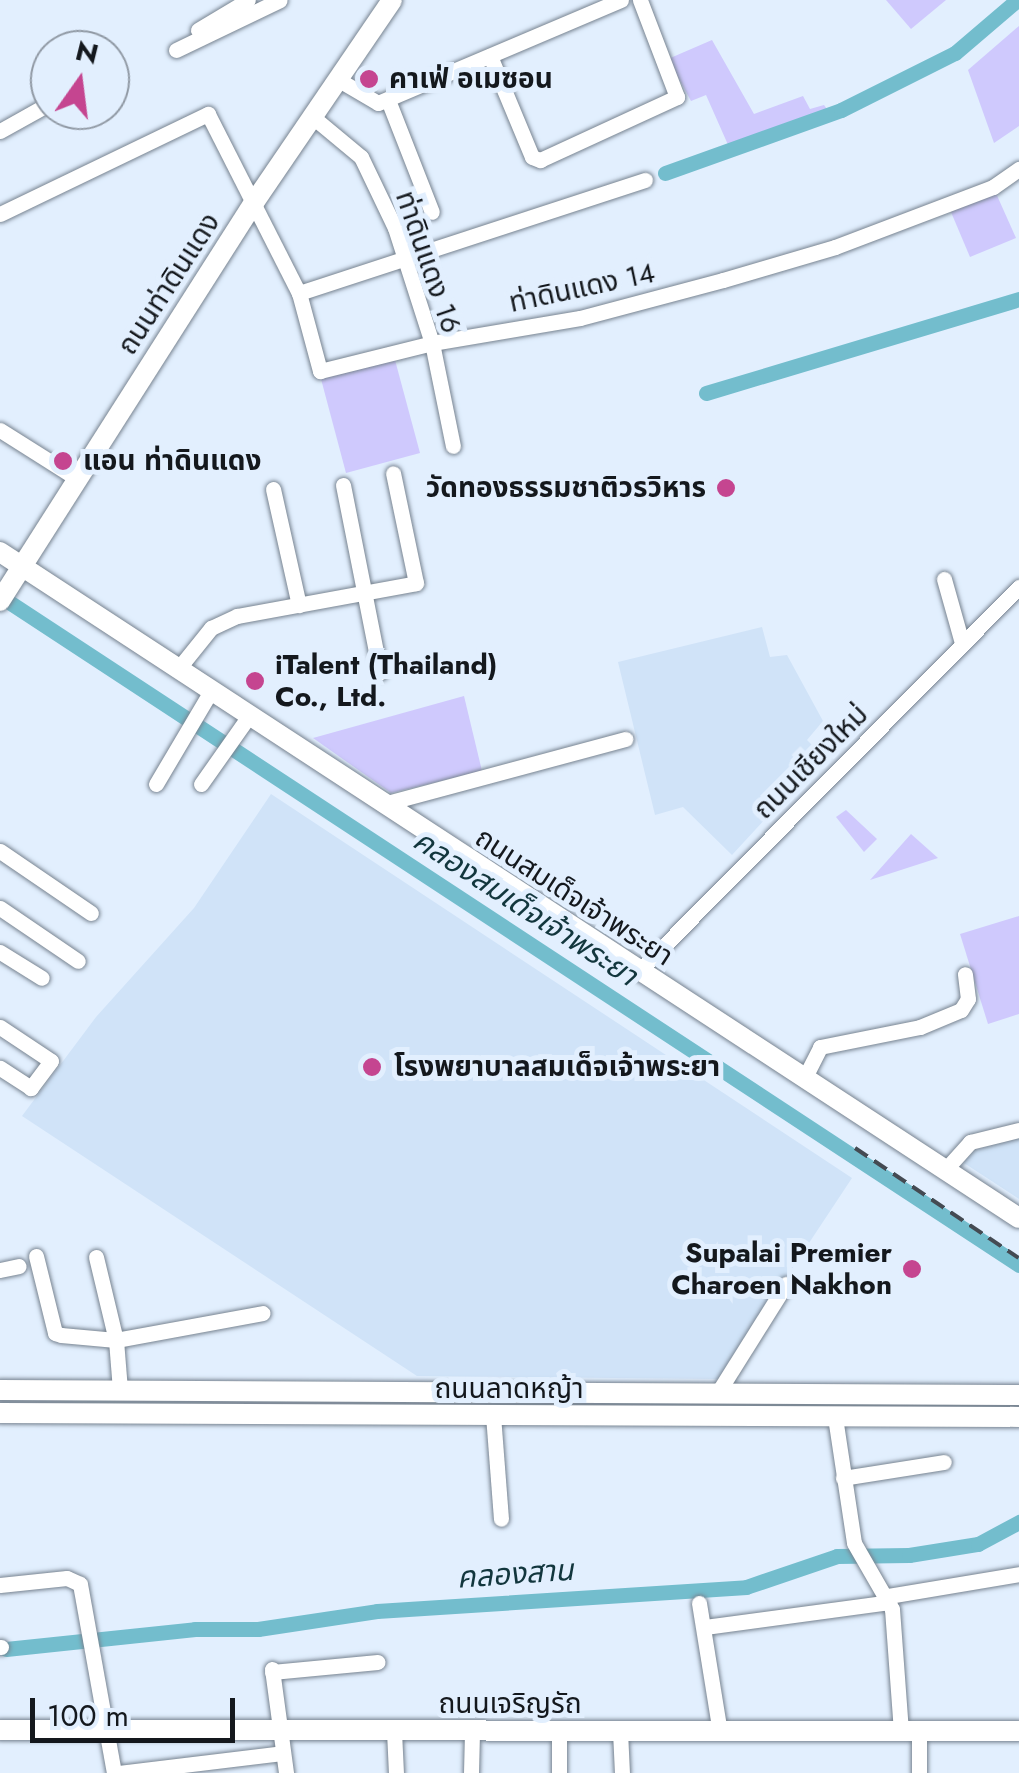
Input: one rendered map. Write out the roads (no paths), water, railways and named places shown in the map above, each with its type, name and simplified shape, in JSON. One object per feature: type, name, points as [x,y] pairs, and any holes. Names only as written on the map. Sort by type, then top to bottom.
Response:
[{"type":"main road","name":"ถนนท่าดินแดง","points":[[12,584],[255,201],[392,0]]},
{"type":"main road","name":"ถนนสมเด็จเจ้าพระยา","points":[[0,552],[12,584],[178,669],[1019,1218]]},
{"type":"main road","name":"ถนนลาดหญ้า","points":[[0,1390],[1019,1395]]},
{"type":"main road","points":[[538,1394],[538,1416]]},
{"type":"main road","name":"ถนนลาดหญ้า","points":[[0,1413],[1019,1417]]},
{"type":"main road","name":"ถนนเจริญรัถ","points":[[0,1730],[1019,1731]]},
{"type":"street","points":[[248,0],[175,47],[280,0]]},
{"type":"street","points":[[339,80],[370,102],[388,100],[621,0]]},
{"type":"street","points":[[490,56],[532,156],[540,160],[676,97],[640,0]]},
{"type":"street","points":[[388,100],[432,212]]},
{"type":"street","points":[[0,131],[30,114]]},
{"type":"street","name":"ท่าดินแดง 14","points":[[0,214],[208,114],[299,293],[320,372],[432,343],[580,318],[736,276],[993,187],[1019,169]]},
{"type":"street","name":"ท่าดินแดง 16","points":[[314,118],[361,157],[406,259],[432,343],[453,446]]},
{"type":"street","points":[[299,293],[645,180]]},
{"type":"street","points":[[0,430],[79,480]]},
{"type":"street","points":[[178,669],[210,628],[299,605],[416,582],[393,473]]},
{"type":"street","points":[[343,484],[380,672]]},
{"type":"street","points":[[273,489],[299,605]]},
{"type":"street","points":[[944,580],[962,644]]},
{"type":"street","name":"ถนนเชียงใหม่","points":[[638,972],[1019,587]]},
{"type":"street","points":[[156,784],[211,691]]},
{"type":"street","points":[[201,784],[248,716]]},
{"type":"street","points":[[383,804],[625,740]]},
{"type":"street","points":[[0,852],[91,913]]},
{"type":"street","points":[[0,908],[78,961]]},
{"type":"street","points":[[0,952],[42,978]]},
{"type":"street","points":[[804,1079],[820,1048],[920,1026],[961,1010],[968,998],[965,974]]},
{"type":"street","points":[[0,1027],[51,1061],[32,1088],[0,1068]]},
{"type":"street","points":[[945,1170],[970,1142],[1019,1130]]},
{"type":"street","points":[[36,1256],[55,1333],[116,1340],[263,1312]]},
{"type":"street","points":[[96,1257],[116,1340],[120,1390]]},
{"type":"street","points":[[0,1270],[20,1266]]},
{"type":"street","points":[[717,1394],[786,1284]]},
{"type":"street","points":[[493,1416],[500,1519]]},
{"type":"street","points":[[835,1418],[854,1543],[888,1599],[919,1773]]},
{"type":"street","points":[[843,1478],[944,1462]]},
{"type":"street","points":[[706,1627],[1019,1574]]},
{"type":"street","points":[[0,1586],[76,1580],[116,1773],[283,1753]]},
{"type":"street","points":[[699,1603],[706,1627],[720,1732]]},
{"type":"street","points":[[286,1773],[272,1670],[378,1662]]},
{"type":"street","points":[[394,1731],[396,1773]]},
{"type":"street","points":[[472,1731],[472,1773]]},
{"type":"street","points":[[559,1731],[559,1773]]},
{"type":"street","points":[[620,1732],[622,1773]]},
{"type":"waterway","points":[[665,173],[841,110],[955,53],[1017,0]]},
{"type":"waterway","points":[[706,393],[1019,299]]},
{"type":"waterway","name":"คลองสมเด็จเจ้าพระยา","points":[[0,596],[1019,1265]]},
{"type":"waterway","name":"คลองสาน","points":[[6,1649],[195,1629],[258,1629],[377,1611],[746,1587],[837,1556],[909,1555],[978,1544],[1019,1522]]},
{"type":"railway","points":[[855,1148],[1019,1258]]},
{"type":"place","name":"คาเฟ่ อเมซอน","points":[[369,79]]},
{"type":"place","name":"แอน ท่าดินแดง","points":[[63,461]]},
{"type":"place","name":"วัดทองธรรมชาติวรวิหาร","points":[[726,488]]},
{"type":"place","name":"iTalent (Thailand) Co., Ltd.","points":[[255,681]]},
{"type":"place","name":"โรงพยาบาลสมเด็จเจ้าพระยา","points":[[372,1067]]},
{"type":"place","name":"Supalai Premier Charoen Nakhon","points":[[912,1269]]}]
